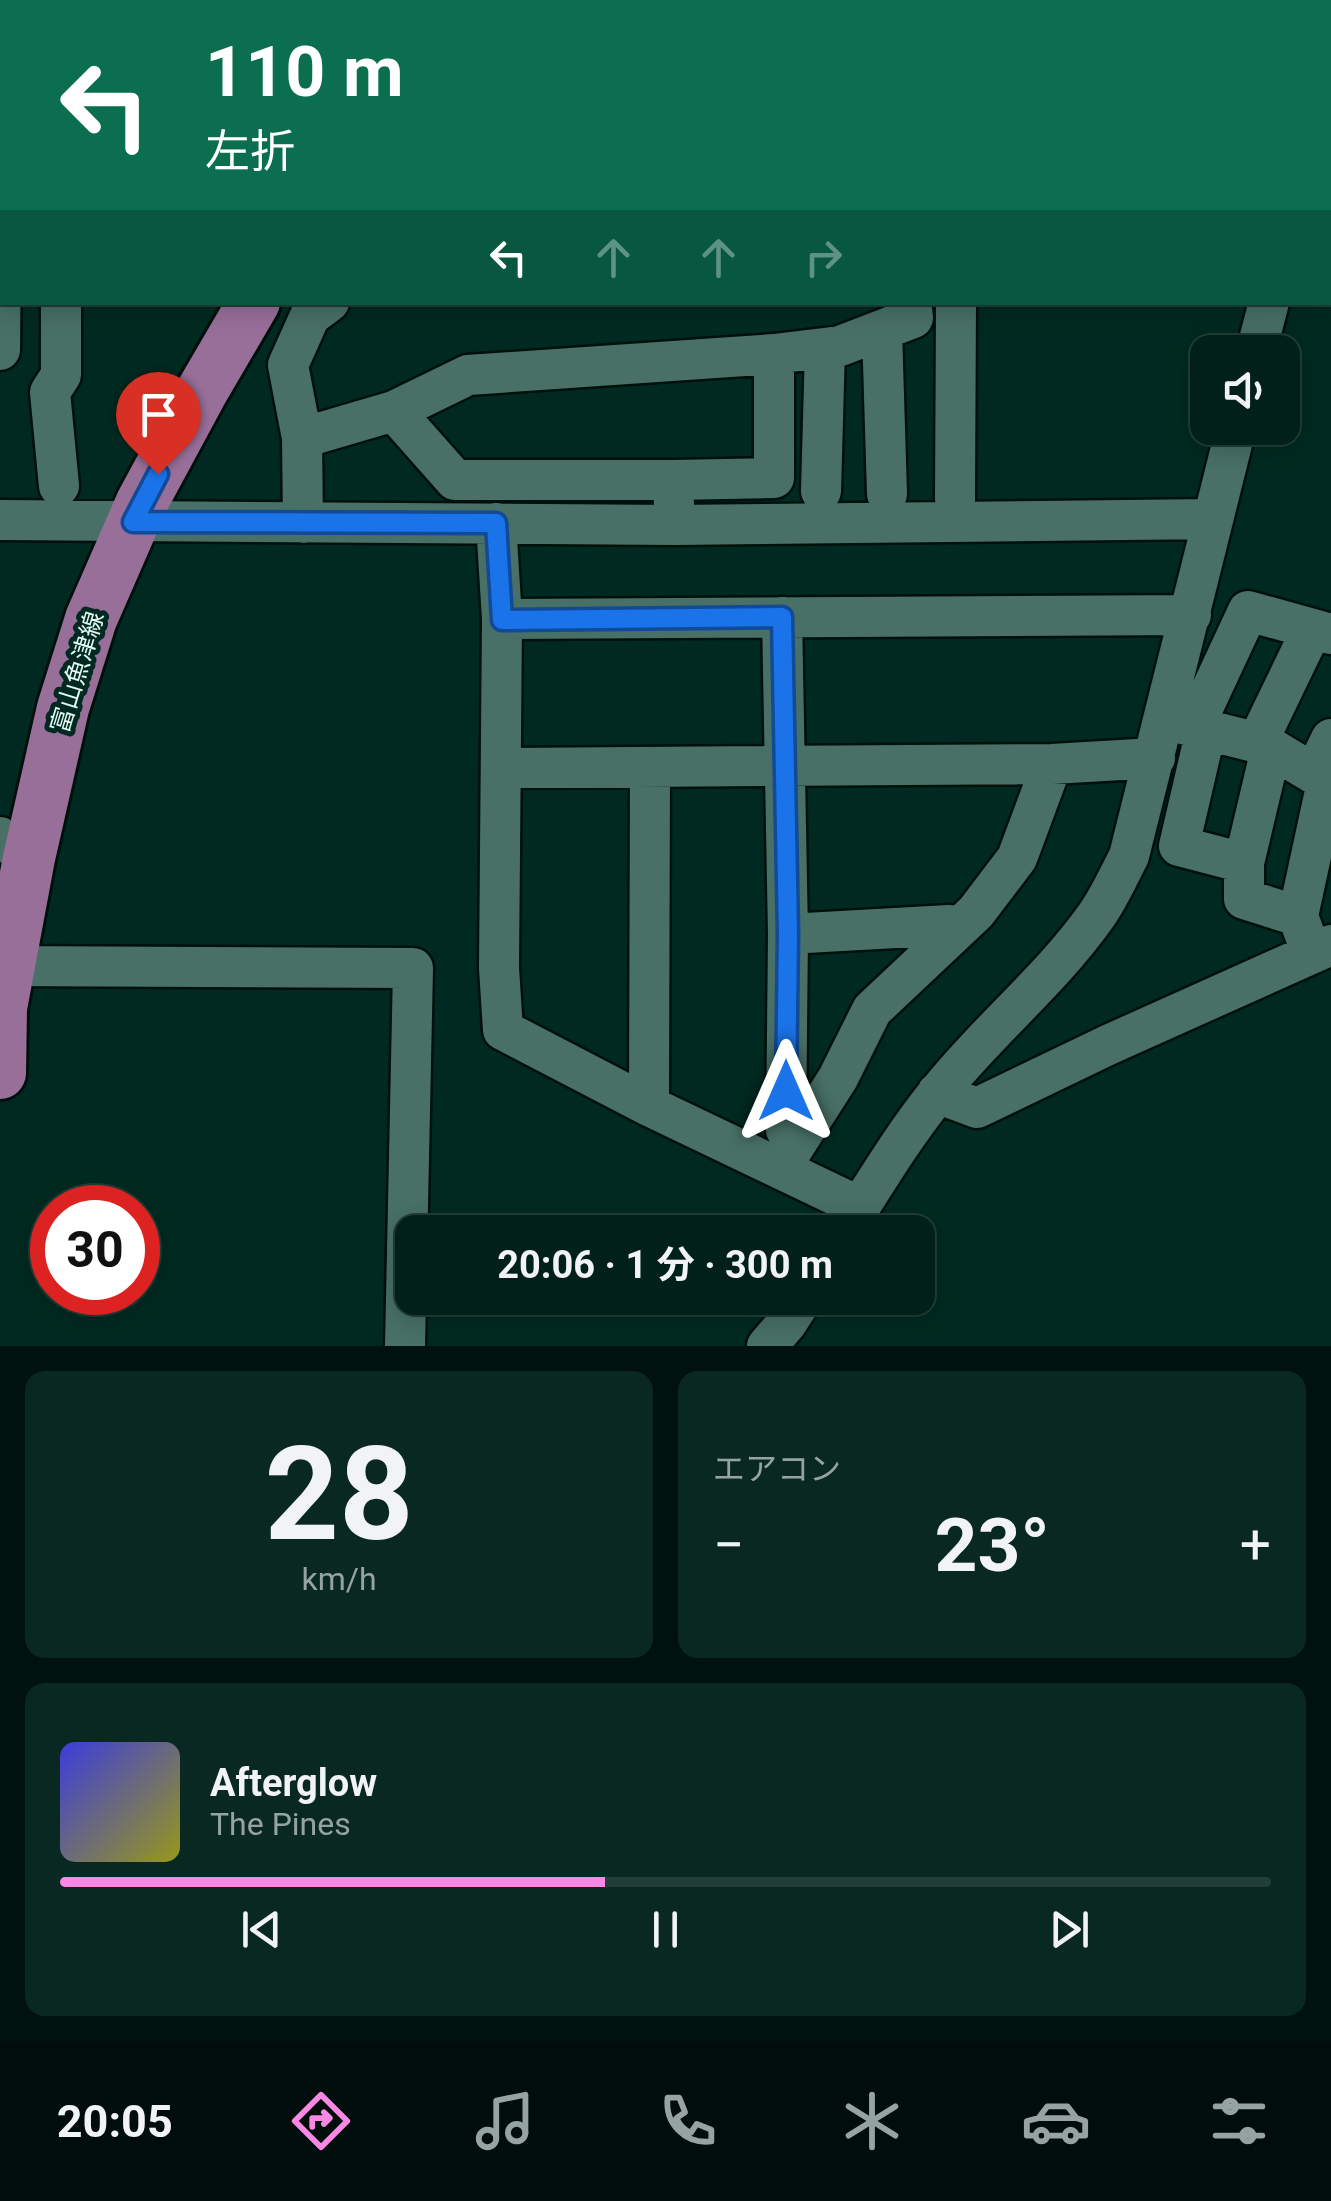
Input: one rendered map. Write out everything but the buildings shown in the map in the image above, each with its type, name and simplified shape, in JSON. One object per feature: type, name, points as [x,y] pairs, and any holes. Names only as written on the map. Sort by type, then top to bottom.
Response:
[{"type":"main road","name":"富山魚津線","points":[[0,1074],[1,1008],[15,848],[91,619],[133,522],[252,305]]},
{"type":"street","points":[[0,350],[1,305]]},
{"type":"street","points":[[59,486],[50,392],[61,375],[61,305]]},
{"type":"street","points":[[303,523],[302,438],[288,366],[310,316],[326,305]]},
{"type":"street","points":[[302,438],[394,410],[468,375],[840,346],[913,318],[911,305]]},
{"type":"street","points":[[956,305],[956,498]]},
{"type":"street","points":[[1261,335],[1269,305]]},
{"type":"street","points":[[882,330],[888,494]]},
{"type":"street","points":[[821,491],[825,348]]},
{"type":"street","points":[[394,410],[456,480],[774,478],[774,354]]},
{"type":"street","points":[[1232,445],[1191,615],[1180,846],[1244,864]]},
{"type":"street","points":[[673,480],[674,526]]},
{"type":"street","points":[[0,520],[674,526],[1212,519]]},
{"type":"street","points":[[496,523],[502,620],[499,968],[503,1030],[649,1106],[788,1156],[847,1215]]},
{"type":"street","points":[[855,1215],[937,1093],[1043,980],[1098,914],[1130,856],[1155,758],[1188,725],[1248,611],[1322,631],[1264,746],[1244,864],[1244,898],[1298,916],[1321,950],[977,1108],[937,1093]]},
{"type":"street","points":[[502,620],[1191,615]]},
{"type":"street","points":[[782,617],[788,1156]]},
{"type":"street","points":[[1188,725],[1264,746],[1326,770],[1298,916]]},
{"type":"street","points":[[502,768],[1052,764],[1155,758]]},
{"type":"street","points":[[788,1156],[838,1078],[872,1010],[976,912],[1017,858],[1052,764]]},
{"type":"street","points":[[649,1106],[650,767]]},
{"type":"street","points":[[788,934],[949,925],[956,930]]},
{"type":"street","points":[[5,966],[413,968],[405,1346]]},
{"type":"street","points":[[767,1346],[792,1315]]},
{"type":"route","points":[[158,474],[133,522],[496,523],[502,620],[782,617],[788,934],[786,1091]]}]
